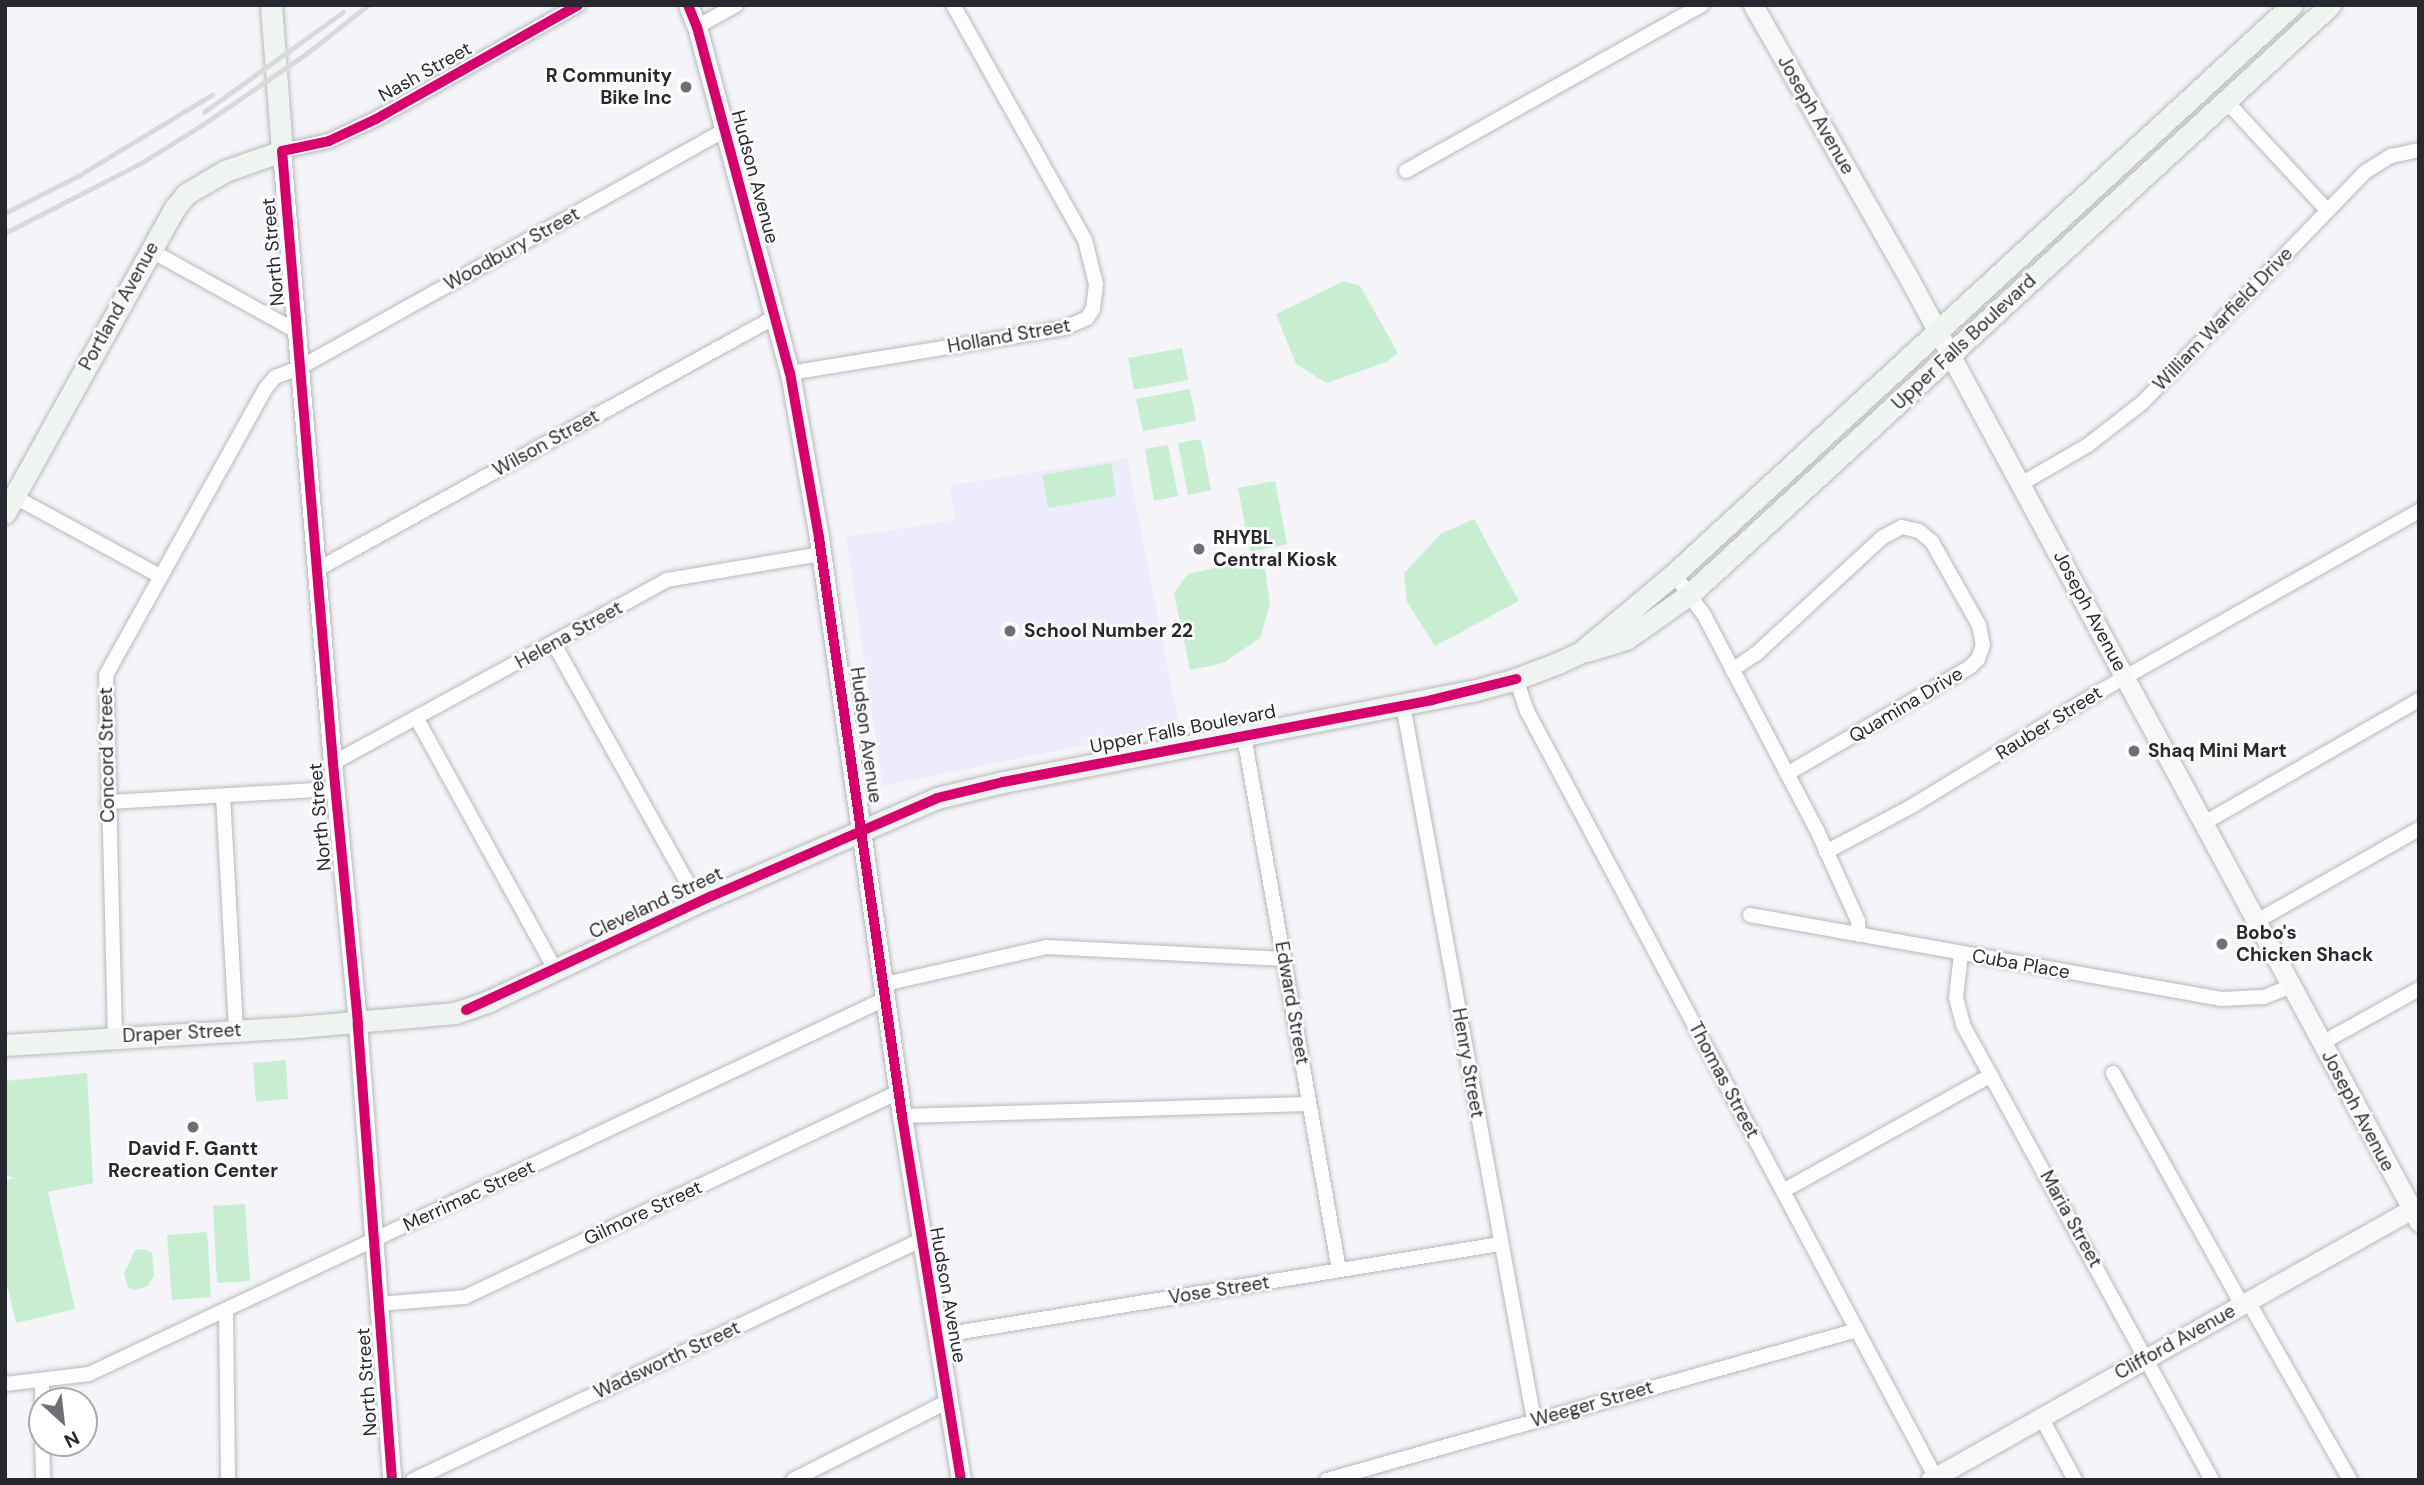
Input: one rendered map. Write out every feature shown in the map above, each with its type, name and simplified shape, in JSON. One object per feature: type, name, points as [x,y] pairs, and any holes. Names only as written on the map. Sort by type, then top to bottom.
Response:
[{"type":"main road","name":"North Street","points":[[271,5],[282,151]]},
{"type":"main road","name":"Hudson Avenue","points":[[688,5],[697,27],[790,373],[821,554],[902,1116],[961,1480]]},
{"type":"main road","name":"Joseph Avenue","points":[[1753,5],[2021,484],[2416,1212]]},
{"type":"main road","name":"Upper Falls Boulevard","points":[[1581,652],[1674,574],[2292,5]]},
{"type":"main road","name":"Upper Falls Boulevard","points":[[862,829],[930,800],[979,787],[1404,705],[1516,679],[1581,652],[1626,639],[1690,594],[2330,5]]},
{"type":"main road","name":"Portland Avenue","points":[[10,505],[150,250],[186,194],[232,167],[282,151]]},
{"type":"main road","name":"Cleveland Street","points":[[358,1023],[437,1017],[466,1010],[862,829]]},
{"type":"main road","name":"Draper Street","points":[[5,1045],[358,1023]]},
{"type":"main road","name":"Clifford Avenue","points":[[1934,1479],[2245,1303],[2416,1212]]},
{"type":"street","name":"Nash Street","points":[[282,151],[329,141],[376,119],[578,5]]},
{"type":"street","points":[[697,27],[736,5]]},
{"type":"street","name":"Holland Street","points":[[790,373],[1064,328],[1087,318],[1093,309],[1095,276],[1082,233],[953,5]]},
{"type":"street","points":[[1406,171],[1702,5]]},
{"type":"street","points":[[2226,101],[2327,210]]},
{"type":"street","name":"Woodbury Street","points":[[301,367],[723,131]]},
{"type":"street","name":"William Warfield Drive","points":[[2021,484],[2088,444],[2142,403],[2373,165],[2390,156],[2419,150]]},
{"type":"street","name":"North Street","points":[[282,151],[332,763],[358,1023],[392,1480]]},
{"type":"street","points":[[150,250],[298,332]]},
{"type":"street","name":"Wilson Street","points":[[318,569],[775,317]]},
{"type":"street","name":"Concord Street","points":[[115,1037],[106,675],[265,389],[275,377],[301,367]]},
{"type":"street","points":[[10,505],[160,576]]},
{"type":"street","name":"Rauber Street","points":[[1826,852],[1912,806],[2126,677],[2419,511]]},
{"type":"street","name":"Quamina Drive","points":[[1732,670],[1756,654],[1882,537],[1902,527],[1919,531],[1932,542],[1979,625],[1982,650],[1970,667],[1787,774]]},
{"type":"street","name":"Helena Street","points":[[332,763],[418,719],[667,580],[821,554]]},
{"type":"street","points":[[1674,574],[1690,594],[1787,774],[1858,921],[1859,935]]},
{"type":"street","points":[[554,644],[698,902]]},
{"type":"street","name":"Thomas Street","points":[[1516,679],[1527,711],[1934,1479]]},
{"type":"street","points":[[2204,822],[2419,700]]},
{"type":"street","name":"Henry Street","points":[[1404,705],[1534,1420]]},
{"type":"street","points":[[418,719],[555,969]]},
{"type":"street","name":"Edward Street","points":[[1244,736],[1339,1270]]},
{"type":"street","points":[[108,802],[335,789]]},
{"type":"street","points":[[223,796],[236,1030]]},
{"type":"street","points":[[2257,921],[2419,829]]},
{"type":"street","name":"Cuba Place","points":[[1750,915],[2226,1000],[2264,997],[2291,986]]},
{"type":"street","name":"Merrimac Street","points":[[5,1384],[89,1374],[374,1241],[886,991],[1046,947],[1285,959]]},
{"type":"street","name":"Maria Street","points":[[1961,953],[1956,990],[1959,1016],[2211,1480]]},
{"type":"street","points":[[2322,1043],[2419,989]]},
{"type":"street","points":[[2113,1073],[2350,1480]]},
{"type":"street","points":[[1783,1191],[1991,1075]]},
{"type":"street","name":"Gilmore Street","points":[[379,1304],[466,1297],[899,1092]]},
{"type":"street","points":[[902,1116],[1309,1104]]},
{"type":"street","name":"Wadsworth Street","points":[[413,1480],[921,1240]]},
{"type":"street","name":"Vose Street","points":[[937,1336],[1500,1244]]},
{"type":"street","points":[[226,1310],[228,1480]]},
{"type":"street","name":"Weeger Street","points":[[1327,1480],[1366,1474],[1534,1420],[1857,1330]]},
{"type":"street","points":[[42,1380],[42,1387]]},
{"type":"street","points":[[793,1480],[949,1401]]},
{"type":"street","points":[[2041,1418],[2075,1480]]},
{"type":"street","points":[[42,1457],[43,1480]]},
{"type":"shaded area","name":"School Number 22","points":[[1127,458],[1179,726],[883,786],[846,537],[955,520],[950,485]]},
{"type":"green space","points":[[1344,281],[1360,286],[1398,353],[1386,362],[1327,383],[1296,364],[1276,314]]},
{"type":"green space","points":[[1182,348],[1188,380],[1134,390],[1128,358]]},
{"type":"green space","points":[[1190,389],[1196,421],[1143,431],[1136,399]]},
{"type":"green space","points":[[1201,439],[1211,490],[1188,495],[1178,443]]},
{"type":"green space","points":[[1168,445],[1178,496],[1154,501],[1145,449]]},
{"type":"green space","points":[[1111,463],[1116,496],[1048,508],[1042,475]]},
{"type":"green space","points":[[1275,481],[1287,544],[1250,552],[1238,488]]},
{"type":"green space","points":[[1474,519],[1519,601],[1435,646],[1407,602],[1404,573],[1442,533]]},
{"type":"green space","points":[[1263,557],[1270,603],[1260,638],[1223,663],[1190,670],[1174,593],[1188,574]]},
{"type":"green space","points":[[286,1060],[288,1099],[256,1102],[253,1063]]},
{"type":"green space","points":[[87,1073],[93,1183],[48,1192],[75,1309],[16,1323],[5,1275],[5,1181],[13,1178],[5,1174],[5,1081]]},
{"type":"green space","points":[[245,1204],[250,1281],[217,1283],[213,1206]]},
{"type":"green space","points":[[207,1232],[211,1297],[172,1300],[167,1235]]},
{"type":"green space","points":[[144,1249],[152,1253],[154,1276],[148,1286],[135,1290],[128,1287],[124,1274],[135,1250]]},
{"type":"railway","points":[[5,233],[143,162],[202,125],[306,54],[368,5]]},
{"type":"railway","points":[[204,112],[343,12]]},
{"type":"railway","points":[[5,213],[78,176],[212,95]]},
{"type":"cycle path","points":[[392,1480],[358,1023],[333,763],[282,151],[329,141],[376,119],[578,5]]},
{"type":"cycle path","points":[[688,5],[697,27],[790,373],[819,538],[902,1116],[961,1480]]},
{"type":"cycle path","points":[[466,1010],[712,896],[937,798],[1003,782],[1432,700],[1516,679]]},
{"type":"place","name":"R Community Bike Inc","points":[[686,87]]},
{"type":"place","name":"RHYBL Central Kiosk","points":[[1199,549]]},
{"type":"place","name":"School Number 22","points":[[1010,631]]},
{"type":"place","name":"Shaq Mini Mart","points":[[2134,751]]},
{"type":"place","name":"Bobo's Chicken Shack","points":[[2222,944]]},
{"type":"place","name":"David F. Gantt Recreation Center","points":[[193,1127]]}]
